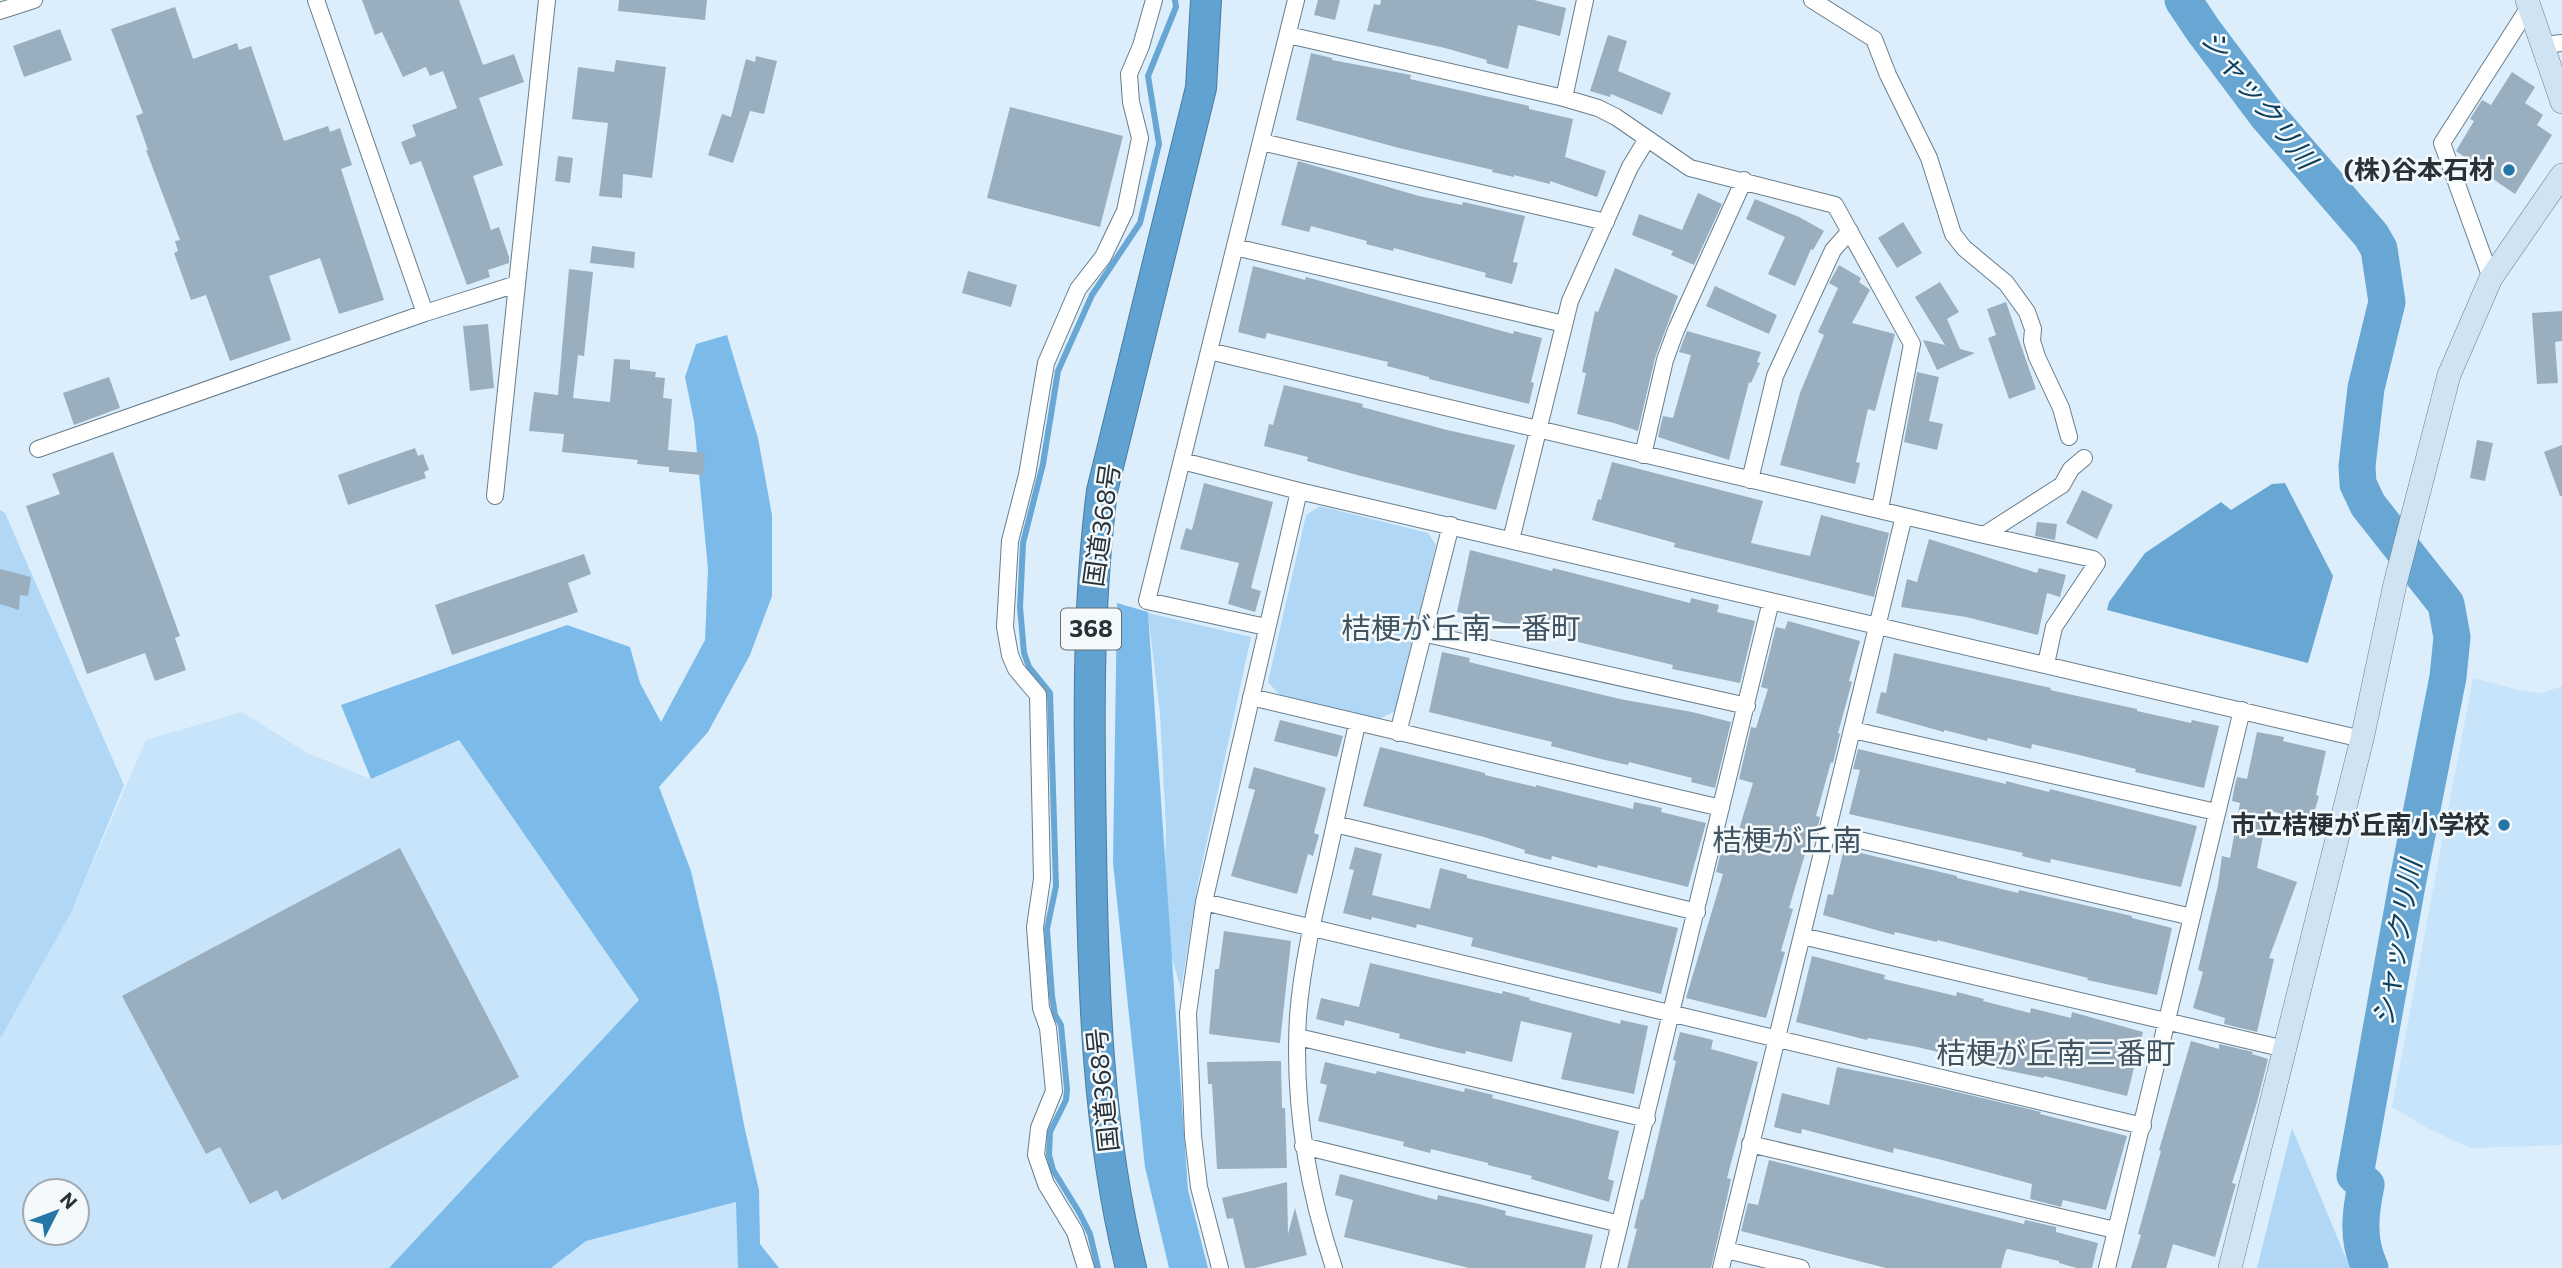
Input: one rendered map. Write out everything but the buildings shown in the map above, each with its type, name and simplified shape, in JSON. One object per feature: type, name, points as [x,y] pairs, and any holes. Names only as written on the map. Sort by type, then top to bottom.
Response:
[{"type":"highway","name":"国道368号","points":[[1131,1268],[1111,1162],[1096,1022],[1090,805],[1094,556],[1102,491],[1201,88],[1206,0]]},
{"type":"street","points":[[0,11],[33,0]]},
{"type":"street","points":[[316,0],[425,313]]},
{"type":"street","points":[[495,496],[547,0]]},
{"type":"street","points":[[1086,1268],[1076,1232],[1046,1184],[1036,1155],[1039,1128],[1054,1090],[1048,1028],[1041,1008],[1035,927],[1042,879],[1038,695],[1016,669],[1010,655],[1005,627],[1010,541],[1027,475],[1046,363],[1078,289],[1103,257],[1125,211],[1140,138],[1131,102],[1129,74],[1141,46],[1154,0]]},
{"type":"street","points":[[1266,627],[1147,601],[1296,0]]},
{"type":"street","points":[[1564,98],[1585,0]]},
{"type":"street","points":[[1812,0],[1874,39],[1888,75],[1929,158],[1953,234],[1964,248],[2006,283],[2027,312],[2033,329],[2032,341],[2037,357],[2061,408],[2069,437]]},
{"type":"street","points":[[2491,278],[2442,144],[2528,3],[2552,44],[2562,102]]},
{"type":"street","points":[[1288,35],[1564,98],[1607,112],[1690,168],[1835,205],[1912,344],[1880,509]]},
{"type":"street","points":[[1511,540],[1564,324],[1579,278],[1630,167],[1647,139]]},
{"type":"street","points":[[1261,142],[1606,222]]},
{"type":"street","points":[[2230,1268],[2362,739],[2395,584],[2449,375],[2491,278],[2562,174]]},
{"type":"street","points":[[1643,455],[1665,360],[1676,330],[1744,180]]},
{"type":"street","points":[[1750,480],[1775,376],[1833,250],[1850,231]]},
{"type":"street","points":[[1235,247],[1564,324]]},
{"type":"street","points":[[38,449],[425,313],[517,284]]},
{"type":"street","points":[[1209,351],[2093,559],[2097,563],[2054,626],[2046,664]]},
{"type":"street","points":[[1984,535],[2062,485],[2071,469],[2084,458]]},
{"type":"street","points":[[1182,461],[1299,491],[2362,739]]},
{"type":"street","points":[[1220,1268],[1199,1187],[1193,1136],[1188,1013],[1204,902],[1299,491]]},
{"type":"street","points":[[1721,1268],[1904,516]]},
{"type":"street","points":[[1398,733],[1451,526]]},
{"type":"street","points":[[1609,1268],[1771,601]]},
{"type":"street","points":[[1422,633],[1747,706]]},
{"type":"street","points":[[1251,697],[1721,808]]},
{"type":"street","points":[[2107,1268],[2242,710]]},
{"type":"street","points":[[1334,1267],[1314,1203],[1303,1146],[1299,1115],[1298,1015],[1311,928],[1357,724]]},
{"type":"street","points":[[1853,730],[2216,811]]},
{"type":"street","points":[[1335,824],[1697,912]]},
{"type":"street","points":[[1829,833],[2192,917]]},
{"type":"street","points":[[1204,902],[2143,1126]]},
{"type":"street","points":[[1802,936],[2286,1049]]},
{"type":"street","points":[[1298,1037],[1647,1119]]},
{"type":"street","points":[[1750,1144],[2115,1230]]},
{"type":"street","points":[[1303,1146],[1620,1224]]},
{"type":"street","points":[[1726,1250],[1801,1268]]},
{"type":"shaded area","points":[[727,335],[758,438],[772,515],[772,596],[750,655],[708,732],[659,787],[691,871],[718,988],[759,1190],[760,1244],[779,1268],[738,1268],[736,1202],[586,1241],[551,1268],[389,1268],[639,1000],[459,740],[371,779],[341,705],[567,625],[630,647],[640,683],[661,722],[705,640],[708,569],[694,421],[685,377],[696,344]]},
{"type":"shaded area","points":[[2285,483],[2333,576],[2308,663],[2107,610],[2109,602],[2145,553],[2221,502],[2231,510],[2272,484]]},
{"type":"shaded area","points":[[1320,506],[1428,533],[1436,545],[1395,711],[1379,719],[1280,695],[1268,682],[1306,515]]},
{"type":"shaded area","points":[[0,510],[5,513],[124,785],[72,911],[0,1039]]},
{"type":"shaded area","points":[[1117,603],[1148,612],[1188,1190],[1208,1268],[1169,1268],[1145,1167],[1113,863]]},
{"type":"shaded area","points":[[1148,613],[1251,637],[1198,883],[1181,989],[1164,931],[1166,827],[1160,714]]},
{"type":"shaded area","name":"市立桔梗が丘南小学校","points":[[2473,678],[2542,693],[2562,686],[2562,1145],[2471,1148],[2431,1130],[2392,1107]]},
{"type":"shaded area","points":[[242,712],[307,753],[371,779],[459,740],[639,1000],[389,1268],[0,1268],[0,1039],[72,911],[146,740]]},
{"type":"shaded area","points":[[2292,1128],[2350,1268],[2257,1268]]},
{"type":"shaded area","points":[[737,1202],[738,1268],[551,1268],[586,1241]]},
{"type":"waterway","points":[[1098,1268],[1090,1234],[1053,1170],[1049,1155],[1050,1132],[1066,1100],[1067,1089],[1061,1025],[1055,1015],[1052,996],[1047,929],[1056,886],[1050,693],[1029,667],[1024,653],[1020,607],[1023,543],[1043,464],[1058,371],[1092,295],[1140,223],[1159,144],[1148,76],[1176,7],[1175,0]]},
{"type":"waterway","name":"シャックリ川","points":[[2183,0],[2266,114],[2371,235],[2379,249],[2387,302],[2366,388],[2357,466],[2358,484],[2368,505],[2446,604],[2452,637],[2448,677],[2407,885],[2355,1175],[2366,1185],[2361,1227],[2363,1247],[2370,1268]]},
{"type":"place","name":"(株)谷本石材","points":[[2509,170]]},
{"type":"place","name":"市立桔梗が丘南小学校","points":[[2504,825]]},
{"type":"district","name":"桔梗が丘南一番町","points":[[1461,629]]},
{"type":"district","name":"桔梗が丘南","points":[[1787,841]]},
{"type":"district","name":"桔梗が丘南三番町","points":[[2056,1054]]}]
